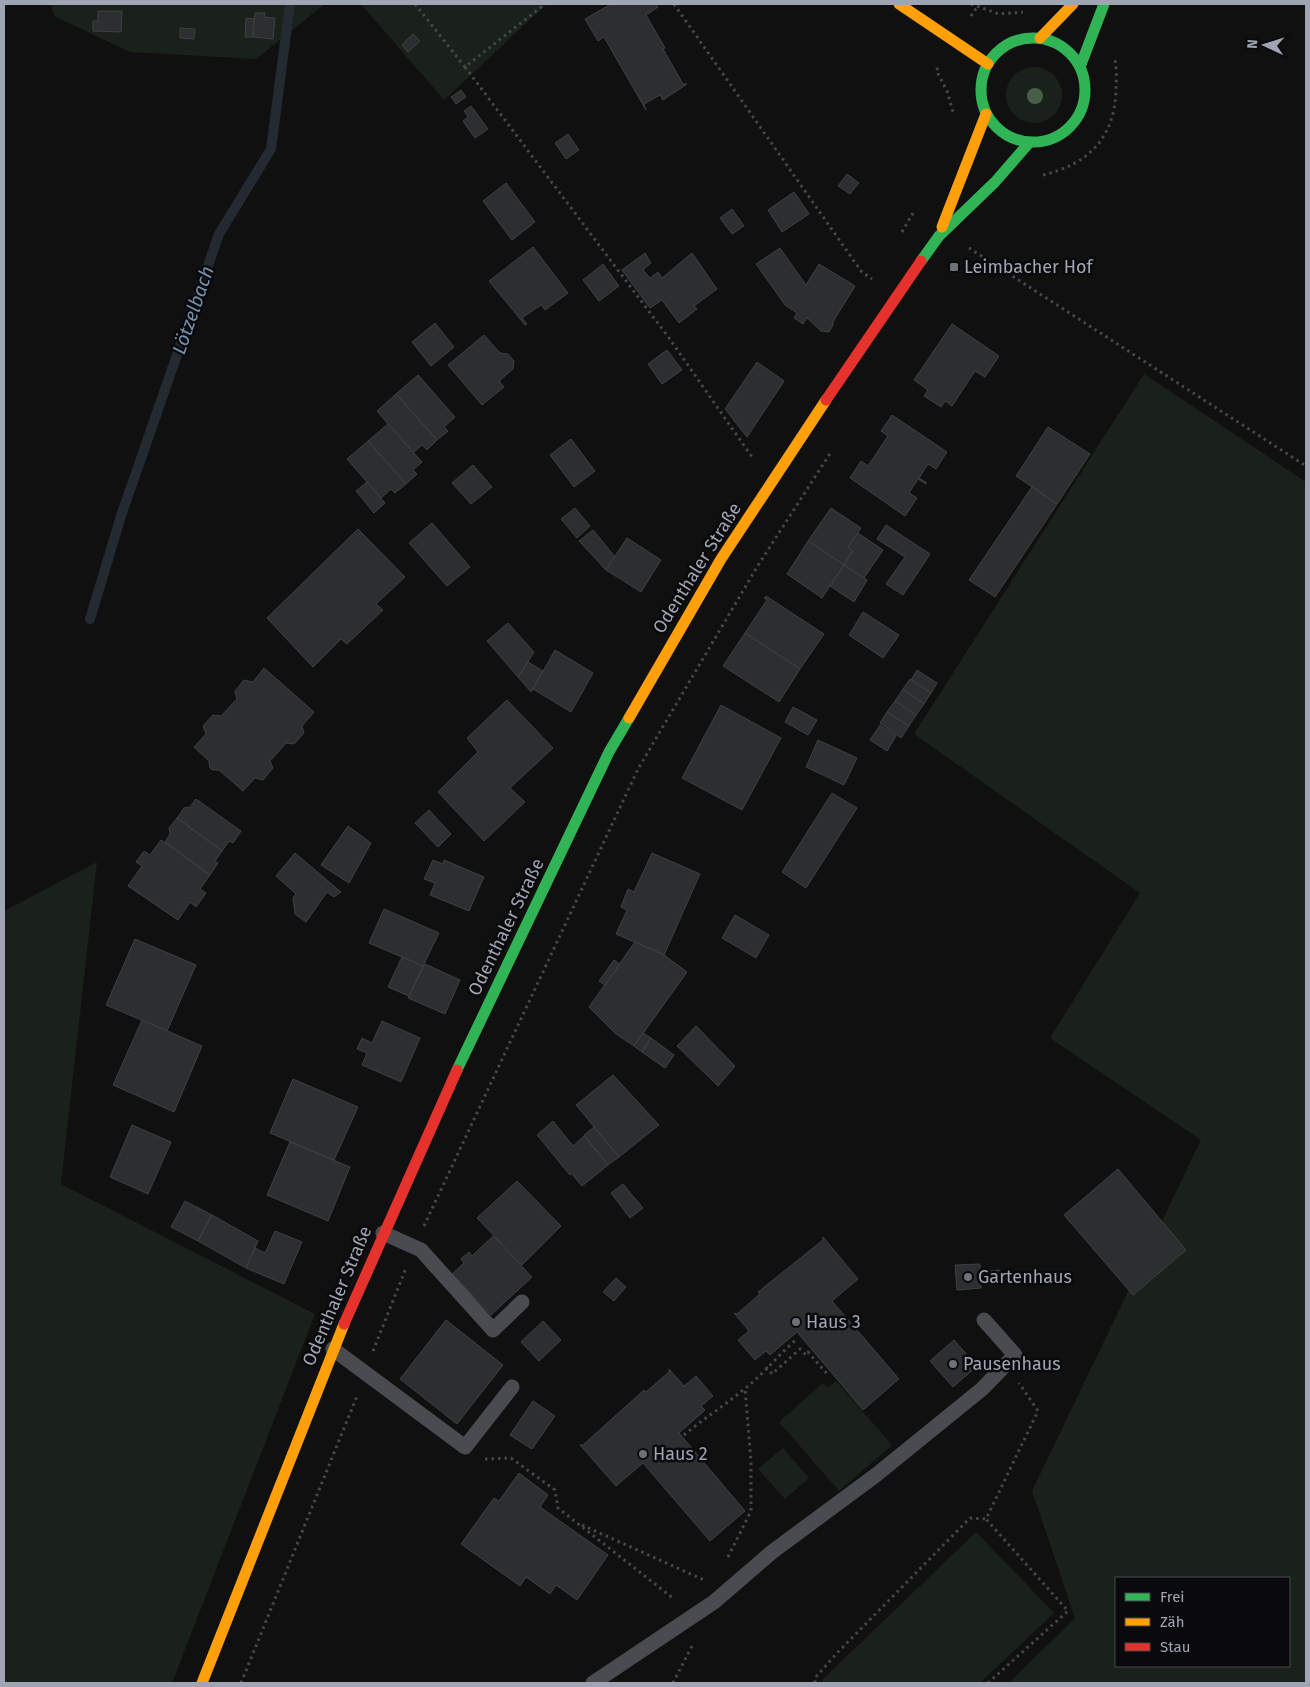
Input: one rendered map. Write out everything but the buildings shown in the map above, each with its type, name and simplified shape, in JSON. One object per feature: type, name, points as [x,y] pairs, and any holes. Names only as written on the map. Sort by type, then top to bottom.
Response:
[{"type":"main road","points":[[899,4],[920,20],[988,64]]},
{"type":"main road","points":[[1040,38],[1073,4]]},
{"type":"main road","points":[[1080,67],[1104,4]]},
{"type":"main road","points":[[1040,38],[1056,44],[1070,54],[1080,67],[1085,85],[1084,103],[1076,120],[1064,133],[1047,141],[1029,143],[1012,139],[997,129],[986,114],[980,98],[981,80],[988,64],[1001,48],[1020,39],[1040,38]]},
{"type":"main road","name":"Odenthaler Straße","points":[[939,236],[986,114]]},
{"type":"main road","name":"Odenthaler Straße","points":[[202,1683],[333,1349],[382,1233],[451,1082],[609,752],[721,559],[895,297],[939,236],[994,182],[1029,143]]},
{"type":"lane","points":[[382,1233],[421,1250],[493,1330],[522,1302]]},
{"type":"lane","points":[[592,1683],[694,1615],[772,1552],[876,1475],[982,1388],[1015,1355],[984,1320]]},
{"type":"lane","points":[[333,1349],[465,1447],[512,1387]]},
{"type":"path","points":[[415,4],[465,67],[669,338],[758,465]]},
{"type":"path","points":[[465,67],[545,4]]},
{"type":"path","points":[[674,4],[862,271],[895,297]]},
{"type":"path","points":[[971,4],[999,14],[1030,11]]},
{"type":"path","points":[[1039,176],[1063,170],[1089,155],[1107,134],[1115,108],[1117,67],[1115,57]]},
{"type":"path","points":[[936,70],[947,91],[954,118]]},
{"type":"path","points":[[963,244],[1306,466]]},
{"type":"path","points":[[241,1683],[414,1247],[638,769],[757,567],[835,446]]},
{"type":"path","points":[[684,1435],[706,1416],[745,1389],[797,1339]]},
{"type":"path","points":[[766,1368],[772,1374],[800,1349],[806,1355],[808,1352],[828,1375]]},
{"type":"path","points":[[986,1519],[1038,1411],[1006,1365]]},
{"type":"path","points":[[726,1560],[750,1511],[751,1461],[745,1389]]},
{"type":"path","points":[[476,1460],[511,1458],[555,1490],[558,1508],[694,1615]]},
{"type":"path","points":[[816,1683],[815,1678],[837,1653],[970,1518],[986,1519],[1068,1611],[988,1683]]},
{"type":"path","points":[[576,1522],[727,1590]]},
{"type":"shaded area","points":[[51,4],[325,4],[256,59],[130,52],[54,16]]},
{"type":"shaded area","points":[[361,4],[547,4],[444,100]]},
{"type":"shaded area","points":[[1029,67],[1039,67],[1054,75],[1060,84],[1062,95],[1060,106],[1054,115],[1039,123],[1029,123],[1018,118],[1011,111],[1006,100],[1006,90],[1011,79],[1018,72]]},
{"type":"shaded area","points":[[1144,374],[1306,482],[1306,1683],[1009,1683],[1075,1618],[1032,1491],[1201,1140],[1050,1038],[1140,893],[914,734]]},
{"type":"shaded area","points":[[97,862],[61,1184],[315,1314],[172,1683],[4,1683],[4,911]]},
{"type":"shaded area","points":[[836,1381],[892,1445],[839,1491],[779,1422],[823,1383],[828,1388]]},
{"type":"shaded area","points":[[783,1448],[809,1478],[785,1499],[758,1469]]},
{"type":"shaded area","points":[[976,1532],[1054,1613],[980,1683],[823,1683],[823,1679]]},
{"type":"waterway","name":"Lötzelbach","points":[[90,619],[121,516],[219,234],[271,149],[290,4]]},
{"type":"traffic: fast","points":[[1080,67],[1104,4]]},
{"type":"traffic: fast","points":[[1033,38],[1053,42],[1070,53],[1081,70],[1085,90],[1081,110],[1070,127],[1053,138],[1033,142],[1013,138],[996,127],[985,110],[981,90],[985,70],[996,53],[1013,42],[1033,38]]},
{"type":"traffic: fast","points":[[921,261],[939,236],[995,182],[1029,143]]},
{"type":"traffic: fast","points":[[457,1070],[609,752],[629,718]]},
{"type":"traffic: slow","points":[[899,4],[988,64]]},
{"type":"traffic: slow","points":[[1040,38],[1073,4]]},
{"type":"traffic: slow","points":[[942,227],[986,114]]},
{"type":"traffic: slow","points":[[629,718],[721,559],[826,400]]},
{"type":"traffic: slow","points":[[202,1683],[344,1324]]},
{"type":"traffic: jam","points":[[826,400],[921,261]]},
{"type":"traffic: jam","points":[[344,1324],[457,1070]]},
{"type":"place","name":"Leimbacher Hof","points":[[954,267]]},
{"type":"place","name":"Gartenhaus","points":[[968,1277]]},
{"type":"place","name":"Haus 3","points":[[796,1322]]},
{"type":"place","name":"Pausenhaus","points":[[953,1364]]},
{"type":"place","name":"Haus 2","points":[[643,1454]]}]
